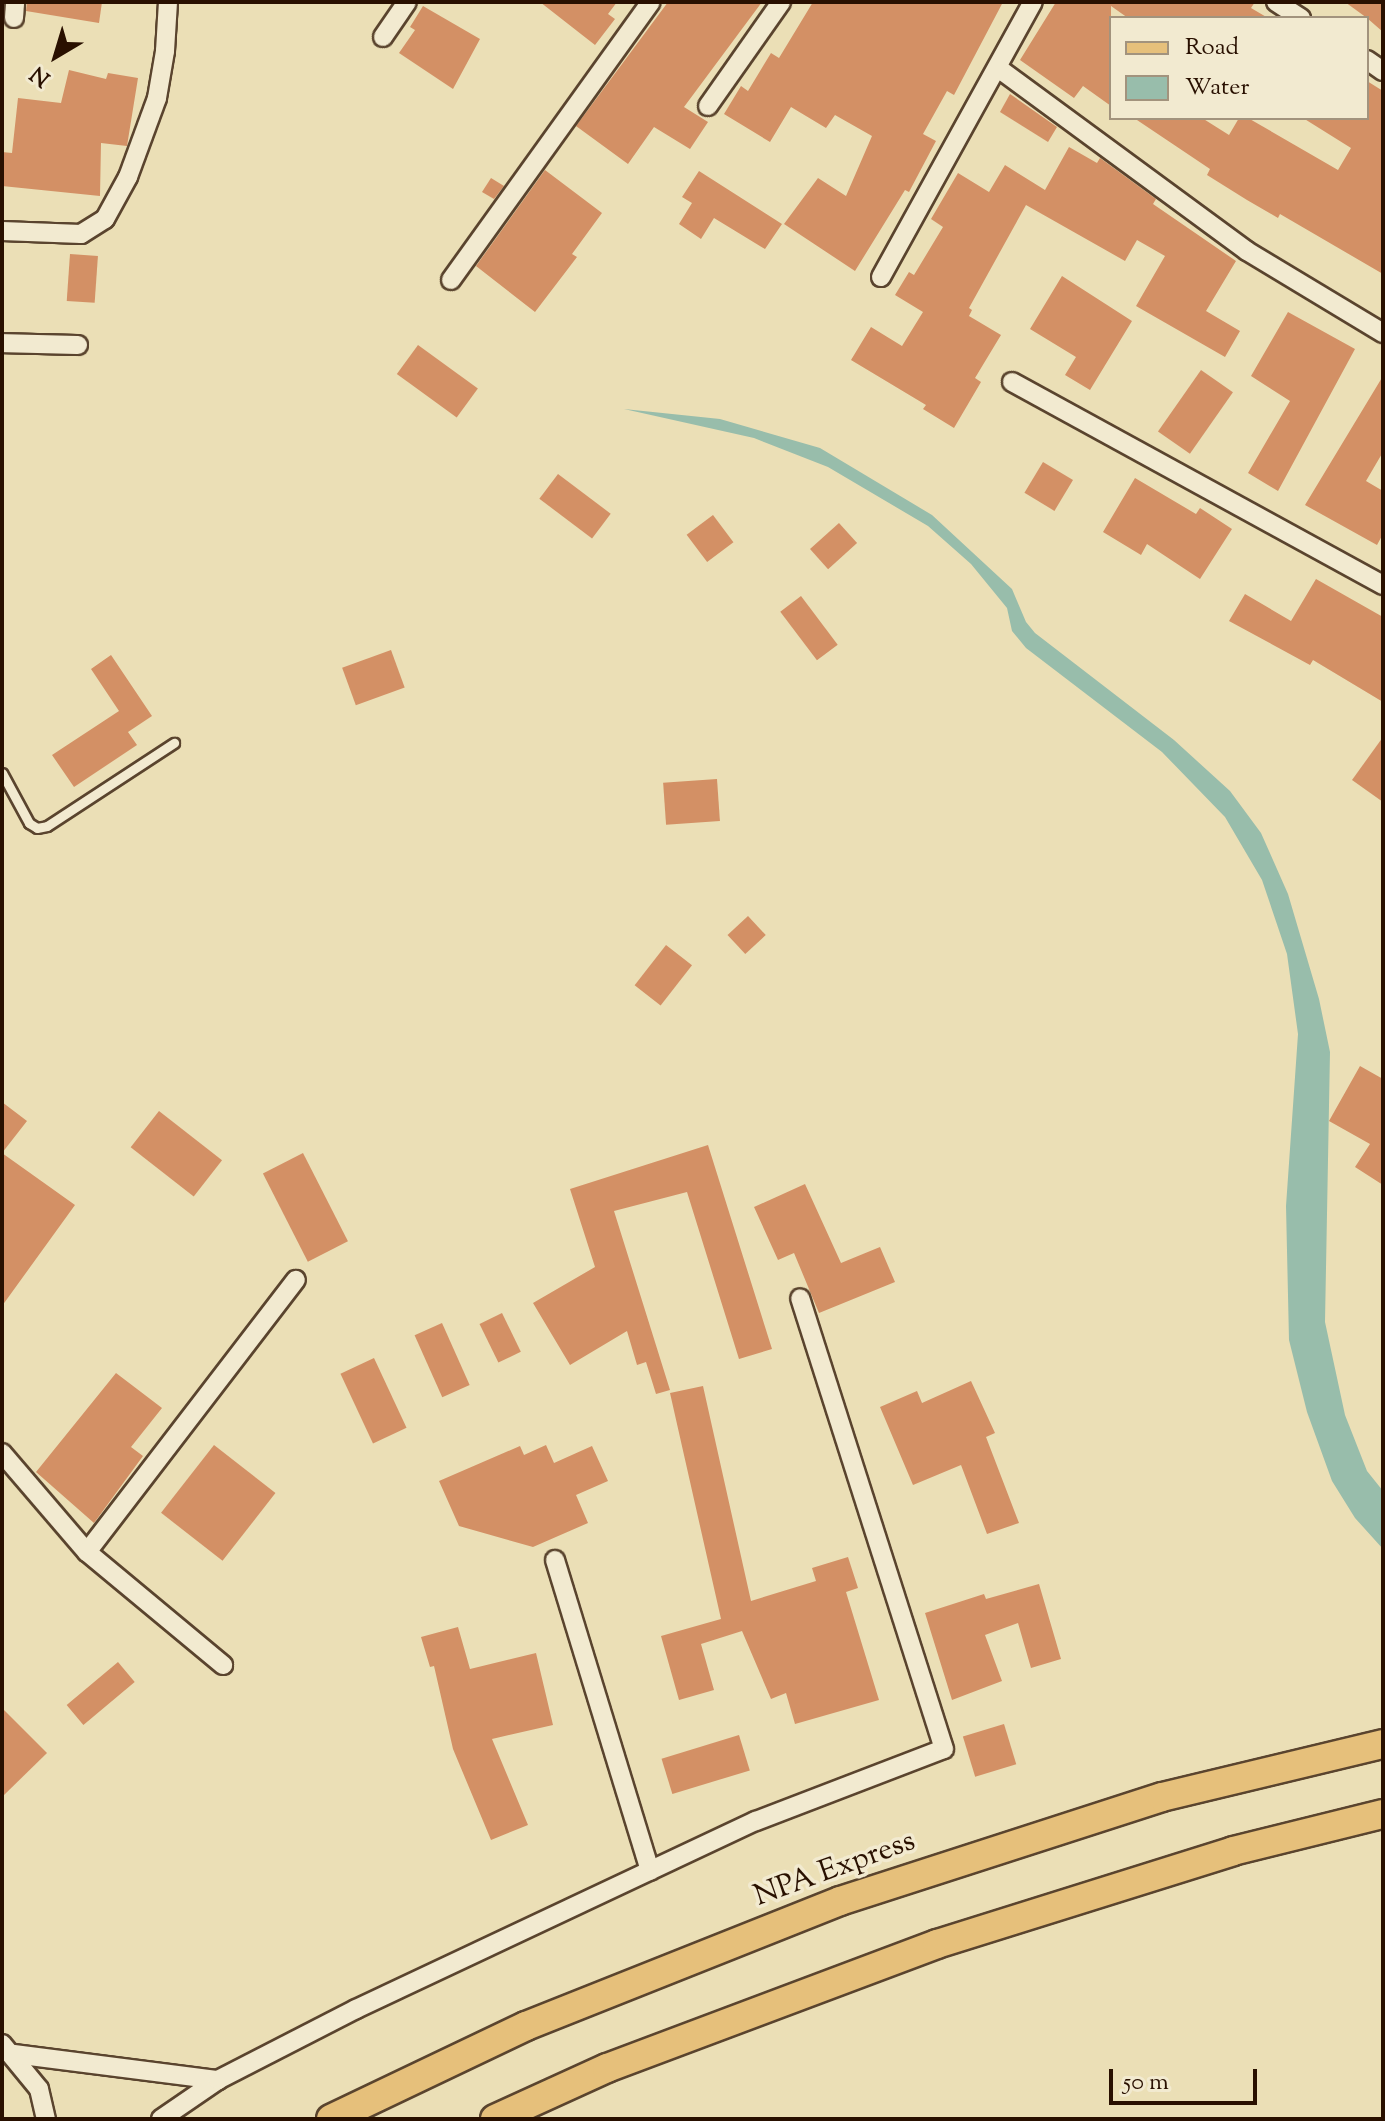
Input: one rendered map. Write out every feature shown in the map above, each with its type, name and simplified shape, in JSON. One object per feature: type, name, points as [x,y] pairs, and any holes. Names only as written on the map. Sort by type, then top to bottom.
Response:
[{"type":"main road","name":"NPA Express","points":[[331,2119],[526,2026],[840,1901],[1162,1797],[1383,1744]]},
{"type":"main road","points":[[495,2119],[607,2068],[937,1944],[1233,1851],[1383,1814]]},
{"type":"street","points":[[2,231],[81,234],[105,219],[128,177],[157,98],[165,51],[168,2]]},
{"type":"street","points":[[383,37],[407,2]]},
{"type":"street","points":[[451,280],[651,2]]},
{"type":"street","points":[[708,106],[781,2]]},
{"type":"street","points":[[881,277],[1033,2]]},
{"type":"street","points":[[1276,2],[1298,16]]},
{"type":"street","points":[[998,68],[1247,251],[1383,333]]},
{"type":"street","points":[[2,343],[78,345]]},
{"type":"street","points":[[1012,382],[1383,585]]},
{"type":"street","points":[[87,1552],[296,1280]]},
{"type":"street","points":[[161,2119],[218,2080],[356,2009],[756,1821],[944,1749],[800,1298]]},
{"type":"street","points":[[2,1453],[87,1552],[223,1665]]},
{"type":"street","points":[[555,1560],[650,1871]]},
{"type":"street","points":[[8,2049],[218,2080]]},
{"type":"street","points":[[8,2049],[39,2089],[46,2119]]},
{"type":"lane","points":[[2,773],[29,823],[37,828],[47,826],[174,743]]},
{"type":"water","points":[[624,409],[720,419],[820,448],[932,515],[1012,589],[1026,622],[1035,633],[1174,740],[1230,791],[1261,833],[1288,894],[1319,999],[1330,1052],[1325,1322],[1345,1415],[1367,1471],[1383,1491],[1383,1549],[1355,1518],[1332,1481],[1307,1412],[1289,1340],[1286,1206],[1298,1034],[1287,954],[1262,880],[1225,817],[1162,752],[1026,648],[1012,631],[1007,608],[971,564],[928,526],[828,467],[754,438]]},
{"type":"building","points":[[27,2],[102,2],[99,23],[26,11]]},
{"type":"building","points":[[540,2],[617,2],[608,14],[615,19],[595,45]]},
{"type":"building","points":[[668,2],[762,2],[684,107],[708,122],[690,149],[654,127],[628,164],[576,126]]},
{"type":"building","points":[[813,2],[1003,2],[954,95],[947,91],[923,134],[936,141],[909,192],[905,190],[855,271],[784,224],[818,178],[846,196],[872,136],[835,115],[826,128],[791,107],[770,142],[724,114],[741,86],[748,91],[771,53],[779,58]]},
{"type":"building","points":[[1056,2],[1255,2],[1251,8],[1265,16],[1125,16],[1111,6],[1109,105],[1083,86],[1074,98],[1020,60]]},
{"type":"building","points":[[1345,2],[1383,2],[1383,32],[1369,20],[1369,16]]},
{"type":"building","points":[[423,6],[480,39],[453,89],[399,53],[415,30],[410,27]]},
{"type":"building","points":[[69,70],[106,79],[108,73],[138,78],[127,146],[101,143],[100,196],[2,186],[2,152],[12,153],[18,98],[61,103]]},
{"type":"building","points":[[1369,82],[1383,91],[1383,274],[1280,214],[1278,218],[1207,175],[1210,169],[1137,120],[1205,120],[1229,135],[1238,120],[1251,120],[1338,170],[1351,148],[1306,120],[1369,120]]},
{"type":"building","points":[[1010,94],[1057,127],[1048,142],[1000,112]]},
{"type":"building","points":[[1069,147],[1097,163],[1100,158],[1156,199],[1153,204],[1236,261],[1206,311],[1240,331],[1225,357],[1136,306],[1165,256],[1137,240],[1125,261],[1026,205],[969,308],[972,310],[969,316],[1001,335],[975,378],[981,382],[954,428],[923,409],[926,405],[851,360],[871,327],[902,346],[923,312],[895,295],[909,272],[914,275],[943,227],[931,219],[958,173],[989,192],[1005,165],[1045,190]]},
{"type":"building","points":[[545,170],[602,213],[572,254],[577,257],[535,312],[476,266]]},
{"type":"building","points":[[699,171],[782,224],[765,249],[714,218],[701,239],[679,224],[692,203],[682,197]]},
{"type":"building","points":[[491,178],[504,186],[494,199],[482,192]]},
{"type":"building","points":[[70,254],[98,256],[95,303],[67,301]]},
{"type":"building","points":[[1062,276],[1132,321],[1090,390],[1065,375],[1076,357],[1030,329]]},
{"type":"building","points":[[1288,312],[1355,349],[1278,491],[1248,473],[1290,401],[1251,376]]},
{"type":"building","points":[[418,345],[478,388],[457,418],[397,374]]},
{"type":"building","points":[[1201,370],[1233,392],[1190,454],[1158,431]]},
{"type":"building","points":[[1383,376],[1383,452],[1366,481],[1383,491],[1383,534],[1377,545],[1305,505]]},
{"type":"building","points":[[1043,462],[1073,480],[1054,511],[1024,493]]},
{"type":"building","points":[[558,474],[611,514],[592,538],[539,499]]},
{"type":"building","points":[[1135,478],[1196,514],[1200,508],[1232,529],[1200,579],[1147,544],[1141,555],[1103,532]]},
{"type":"building","points":[[713,515],[733,542],[707,562],[687,535]]},
{"type":"building","points":[[839,523],[857,543],[828,569],[810,549]]},
{"type":"building","points":[[1316,579],[1383,617],[1383,702],[1313,660],[1310,665],[1229,621],[1245,594],[1291,621]]},
{"type":"building","points":[[801,596],[838,645],[817,660],[780,612]]},
{"type":"building","points":[[391,650],[405,688],[356,705],[342,668]]},
{"type":"building","points":[[111,655],[152,716],[128,732],[137,745],[74,787],[52,755],[119,711],[91,669]]},
{"type":"building","points":[[1383,737],[1383,802],[1352,780]]},
{"type":"building","points":[[717,779],[720,821],[666,825],[663,783]]},
{"type":"building","points":[[748,916],[766,935],[745,954],[728,935]]},
{"type":"building","points":[[666,945],[692,965],[661,1006],[635,985]]},
{"type":"building","points":[[1360,1066],[1383,1079],[1383,1185],[1355,1167],[1370,1144],[1329,1121]]},
{"type":"building","points":[[2,1102],[27,1121],[2,1153]]},
{"type":"building","points":[[159,1111],[222,1160],[194,1197],[131,1147]]},
{"type":"building","points":[[708,1145],[772,1349],[739,1359],[687,1192],[614,1211],[670,1390],[656,1394],[646,1362],[637,1365],[627,1331],[570,1365],[533,1303],[595,1267],[570,1189]]},
{"type":"building","points":[[2,1153],[75,1205],[2,1306]]},
{"type":"building","points":[[303,1153],[348,1241],[308,1262],[263,1173]]},
{"type":"building","points":[[805,1184],[841,1263],[880,1247],[895,1282],[819,1313],[794,1253],[778,1260],[754,1207]]},
{"type":"building","points":[[502,1313],[521,1352],[498,1363],[480,1324]]},
{"type":"building","points":[[442,1323],[470,1385],[442,1397],[415,1335]]},
{"type":"building","points":[[374,1358],[407,1428],[373,1443],[340,1374]]},
{"type":"building","points":[[116,1373],[162,1408],[131,1447],[143,1456],[94,1523],[36,1472]]},
{"type":"building","points":[[971,1381],[995,1433],[986,1437],[1019,1523],[987,1534],[961,1465],[913,1485],[880,1407],[917,1391],[922,1403]]},
{"type":"building","points":[[703,1386],[751,1601],[816,1581],[812,1568],[848,1557],[858,1588],[846,1592],[879,1700],[795,1724],[786,1693],[771,1699],[742,1631],[701,1644],[714,1690],[679,1700],[661,1636],[721,1619],[670,1393]]},
{"type":"building","points":[[214,1445],[275,1493],[223,1561],[161,1513]]},
{"type":"building","points":[[546,1445],[554,1463],[592,1446],[608,1481],[576,1495],[588,1523],[533,1547],[459,1526],[439,1481],[520,1446],[524,1455]]},
{"type":"building","points":[[1039,1584],[1061,1659],[1031,1668],[1018,1623],[985,1635],[1002,1681],[952,1700],[925,1613],[984,1594],[986,1599]]},
{"type":"building","points":[[458,1627],[470,1669],[536,1653],[553,1725],[492,1739],[528,1825],[491,1840],[453,1749],[434,1666],[430,1667],[421,1637]]},
{"type":"building","points":[[118,1662],[135,1682],[83,1725],[67,1705]]},
{"type":"building","points":[[2,1708],[47,1753],[2,1797]]},
{"type":"building","points":[[1004,1724],[1016,1764],[975,1777],[963,1737]]},
{"type":"building","points":[[739,1735],[750,1770],[672,1794],[662,1759]]}]
